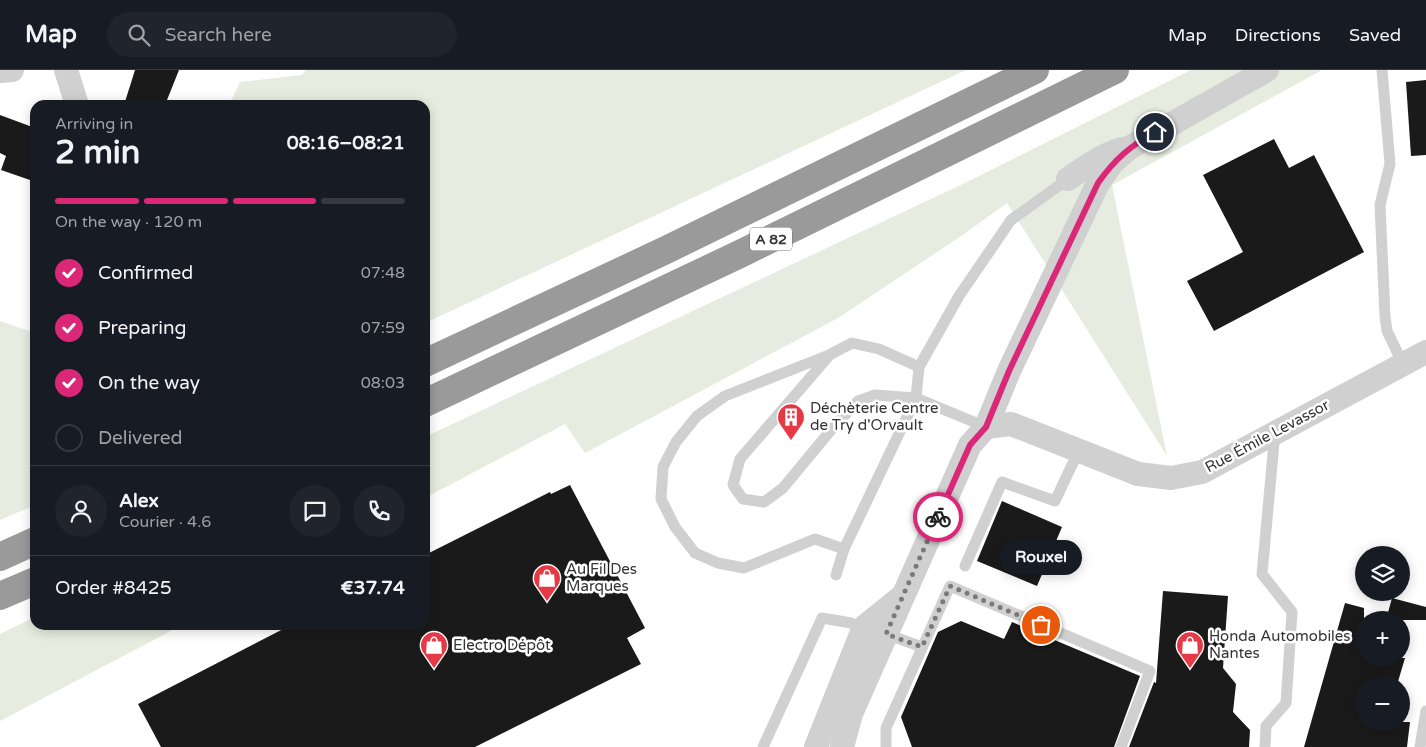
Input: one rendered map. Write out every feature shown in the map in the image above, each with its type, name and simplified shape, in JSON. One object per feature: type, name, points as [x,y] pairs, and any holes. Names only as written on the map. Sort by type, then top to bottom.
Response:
[{"type":"highway","name":"A 82","points":[[430,361],[666,250],[1035,70]]},
{"type":"highway","name":"A 82","points":[[430,401],[742,254],[1115,70]]},
{"type":"highway","points":[[0,557],[30,543]]},
{"type":"highway","points":[[0,596],[30,583]]},
{"type":"street","points":[[0,71],[12,70]]},
{"type":"street","points":[[66,70],[75,100]]},
{"type":"street","points":[[842,747],[851,714],[970,445],[986,427],[1009,371],[1098,183],[1112,163],[1128,148],[1267,70]]},
{"type":"street","points":[[1068,179],[1087,165],[1112,152],[1128,148]]},
{"type":"street","name":"Rue Émile Levassor","points":[[986,427],[1011,424],[1138,474],[1171,478],[1202,472],[1426,352]]},
{"type":"street","points":[[816,747],[858,625],[904,595]]},
{"type":"street","points":[[858,625],[886,634]]},
{"type":"lane","points":[[1382,70],[1390,164],[1380,204],[1385,316],[1387,331],[1403,364]]},
{"type":"lane","points":[[836,575],[844,550],[916,398],[919,367],[959,296],[1011,220],[1068,179]]},
{"type":"lane","points":[[844,550],[816,539],[744,568],[718,563],[695,553],[674,527],[661,499],[663,467],[676,442],[697,416],[726,396],[829,355],[852,343],[879,349],[919,367]]},
{"type":"lane","points":[[829,355],[740,459],[733,485],[744,499],[764,502],[783,488],[858,400],[875,395],[916,398],[986,427]]},
{"type":"lane","points":[[1265,747],[1266,726],[1286,702],[1292,612],[1262,574],[1275,432]]},
{"type":"lane","points":[[965,566],[1002,482],[1055,501],[1080,450]]},
{"type":"lane","points":[[886,747],[886,728],[950,586],[1150,671],[1121,747]]},
{"type":"lane","points":[[763,747],[822,618],[858,625]]},
{"type":"lane","points":[[886,634],[922,647]]},
{"type":"lane","points":[[1420,747],[1426,711]]},
{"type":"shaded area","points":[[306,70],[966,70],[430,321],[430,100],[231,100],[240,82],[302,75]]},
{"type":"shaded area","points":[[1191,70],[1322,70],[1112,185],[1167,456],[1007,203],[838,318],[585,453],[565,424],[430,495],[430,435],[967,182]]},
{"type":"shaded area","points":[[0,321],[30,331],[30,507],[0,520]]},
{"type":"shaded area","points":[[30,619],[30,630],[173,630],[0,721],[0,634]]},
{"type":"building","points":[[135,70],[179,70],[167,100],[126,100]]},
{"type":"building","points":[[1426,80],[1426,155],[1411,156],[1406,82]]},
{"type":"building","points":[[0,115],[30,126],[30,180],[1,170],[6,156],[0,153]]},
{"type":"building","points":[[1274,139],[1289,168],[1314,155],[1364,252],[1214,331],[1187,281],[1243,252],[1203,175]]},
{"type":"building","points":[[570,485],[645,628],[627,638],[641,664],[475,747],[161,747],[138,704],[281,630],[430,630],[430,552],[550,492],[551,494]]},
{"type":"building","points":[[1002,501],[1062,527],[1037,586],[977,561]]},
{"type":"building","name":"Honda Automobiles Nantes","points":[[1163,591],[1228,596],[1223,668],[1236,684],[1233,712],[1250,730],[1249,747],[1129,747],[1154,682],[1156,683]]},
{"type":"building","points":[[1391,601],[1403,601],[1426,607],[1426,620],[1410,620],[1410,611],[1388,611]]},
{"type":"building","points":[[1345,603],[1364,608],[1364,611],[1355,611],[1355,666],[1403,666],[1400,676],[1355,676],[1355,731],[1409,731],[1407,747],[1304,747]]},
{"type":"building","points":[[961,621],[1004,639],[1012,622],[1140,676],[1114,747],[912,747],[901,717],[938,632]]},
{"type":"way so far","points":[[938,517],[886,634],[922,647],[950,586],[1041,625]]},
{"type":"place","name":"Déchèterie Centre de Try d'Orvault","points":[[791,441]]},
{"type":"place","name":"Au Fil Des Marques","points":[[547,602]]},
{"type":"place","name":"Rouxel","points":[[1041,625]]},
{"type":"place","name":"Electro Dépôt","points":[[434,669]]},
{"type":"place","name":"Honda Automobiles Nantes","points":[[1190,669]]},
{"type":"route","points":[[938,517],[970,445],[986,427],[1009,371],[1098,183],[1112,163],[1128,148],[1155,132]]}]
